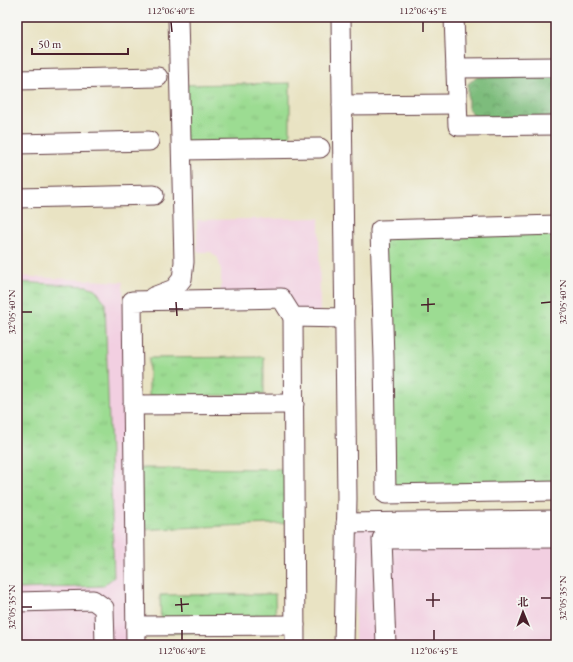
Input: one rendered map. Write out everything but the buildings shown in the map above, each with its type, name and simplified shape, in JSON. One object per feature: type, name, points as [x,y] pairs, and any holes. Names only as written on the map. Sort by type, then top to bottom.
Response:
[{"type":"street","points":[[144,300],[174,289],[182,279],[184,262],[178,17]]},
{"type":"street","points":[[341,17],[347,498],[344,645]]},
{"type":"street","points":[[454,17],[458,126],[556,125]]},
{"type":"street","points":[[456,68],[556,67]]},
{"type":"street","points":[[17,80],[158,77]]},
{"type":"street","points":[[342,106],[457,104]]},
{"type":"street","points":[[17,144],[149,140]]},
{"type":"street","points":[[182,150],[320,148]]},
{"type":"street","points":[[17,198],[154,195]]},
{"type":"street","points":[[556,225],[380,230],[386,494],[556,491]]},
{"type":"street","points":[[136,645],[132,301],[281,298],[293,317],[295,645]]},
{"type":"street","points":[[293,317],[345,318]]},
{"type":"street","points":[[133,405],[294,404]]},
{"type":"street","points":[[346,523],[556,520]]},
{"type":"street","points":[[386,645],[382,539],[556,538]]},
{"type":"street","points":[[17,602],[93,600],[104,608],[105,645]]},
{"type":"street","points":[[136,626],[295,625]]},
{"type":"shaded area","points":[[319,218],[320,318],[293,317],[281,298],[221,299],[221,271],[218,258],[211,252],[197,252],[197,220]]},
{"type":"shaded area","points":[[17,276],[123,282],[131,645],[17,645]]},
{"type":"shaded area","points":[[556,520],[556,645],[355,645],[355,523]]},
{"type":"green space","points":[[556,76],[556,117],[476,118],[468,108],[468,84],[477,77]]},
{"type":"green space","points":[[290,83],[290,148],[182,150],[180,85]]},
{"type":"green space","points":[[556,225],[556,491],[386,494],[380,230]]},
{"type":"green space","points":[[17,282],[87,286],[95,289],[105,302],[114,577],[103,586],[17,589]]},
{"type":"green space","points":[[264,357],[264,395],[149,396],[149,358]]},
{"type":"green space","points":[[134,468],[294,469],[294,523],[134,530]]},
{"type":"green space","points":[[275,594],[276,632],[161,633],[160,595]]}]
